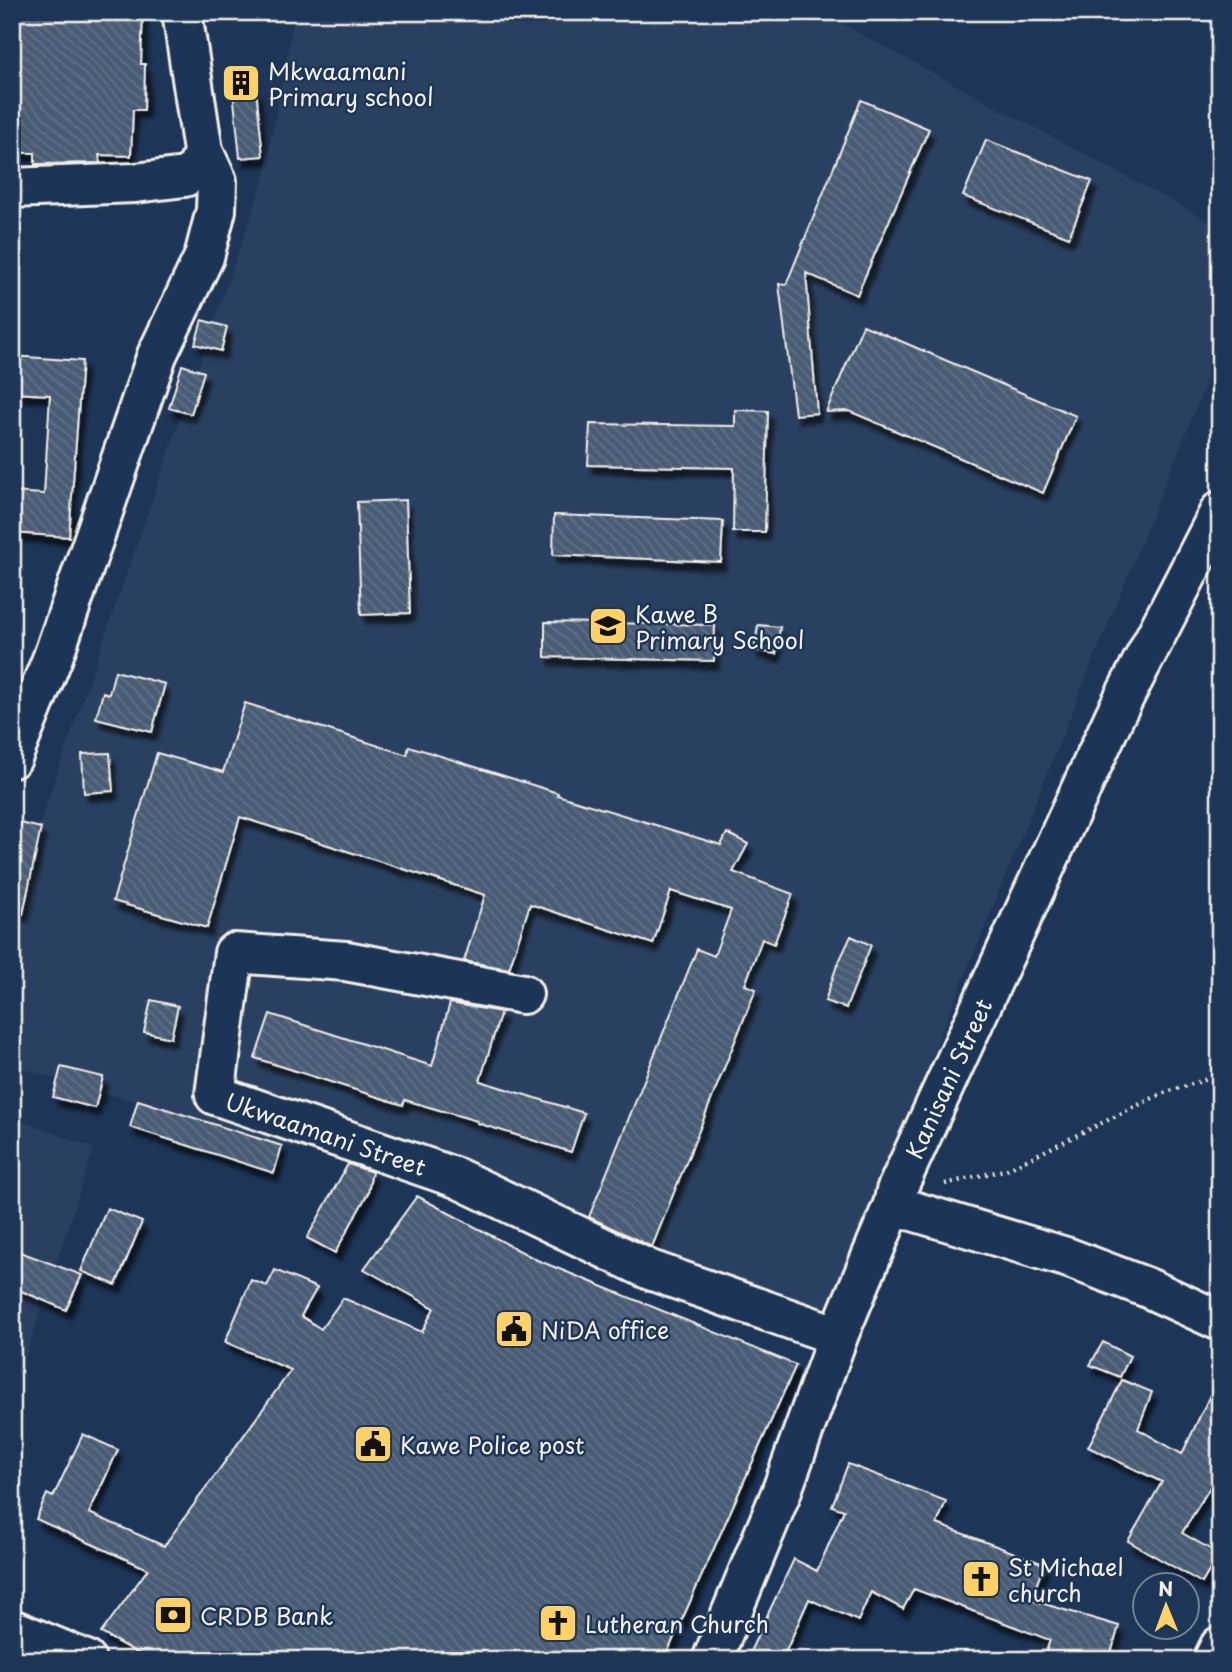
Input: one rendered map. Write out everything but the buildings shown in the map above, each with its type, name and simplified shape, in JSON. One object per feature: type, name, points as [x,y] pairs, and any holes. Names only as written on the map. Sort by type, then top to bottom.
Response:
[{"type":"street","points":[[12,758],[52,657],[157,355],[204,257],[216,210],[217,181],[203,150],[182,12]]},
{"type":"street","points":[[12,188],[135,183],[185,177],[198,168],[203,150]]},
{"type":"street","name":"Kanisani Street","points":[[712,1660],[781,1493],[838,1336],[894,1198],[1115,716],[1220,511]]},
{"type":"street","name":"Ukwaamani Street","points":[[523,994],[346,961],[234,953],[215,1095],[457,1178],[650,1270],[838,1336]]},
{"type":"street","points":[[894,1198],[1069,1258],[1148,1288],[1220,1321]]},
{"type":"street","points":[[12,1629],[81,1659]]},
{"type":"street","points":[[1213,1660],[1220,1646]]},
{"type":"path","points":[[894,1198],[1007,1169],[1161,1094],[1220,1075]]},
{"type":"shaded area","name":"Kawe B Primary School","points":[[295,12],[820,12],[1220,227],[1220,349],[812,1351],[441,1190],[12,1066],[12,903],[264,178]]},
{"type":"shaded area","points":[[12,1117],[94,1148],[12,1397]]},
{"type":"place","name":"Mkwaamani Primary school","points":[[241,83]]},
{"type":"place","name":"Kawe B Primary School","points":[[608,626]]},
{"type":"place","name":"NiDA office","points":[[514,1329]]},
{"type":"place","name":"Kawe Police post","points":[[373,1444]]},
{"type":"place","name":"St Michael church","points":[[981,1579]]},
{"type":"place","name":"CRDB Bank","points":[[173,1615]]},
{"type":"place","name":"Lutheran Church","points":[[558,1623]]}]
